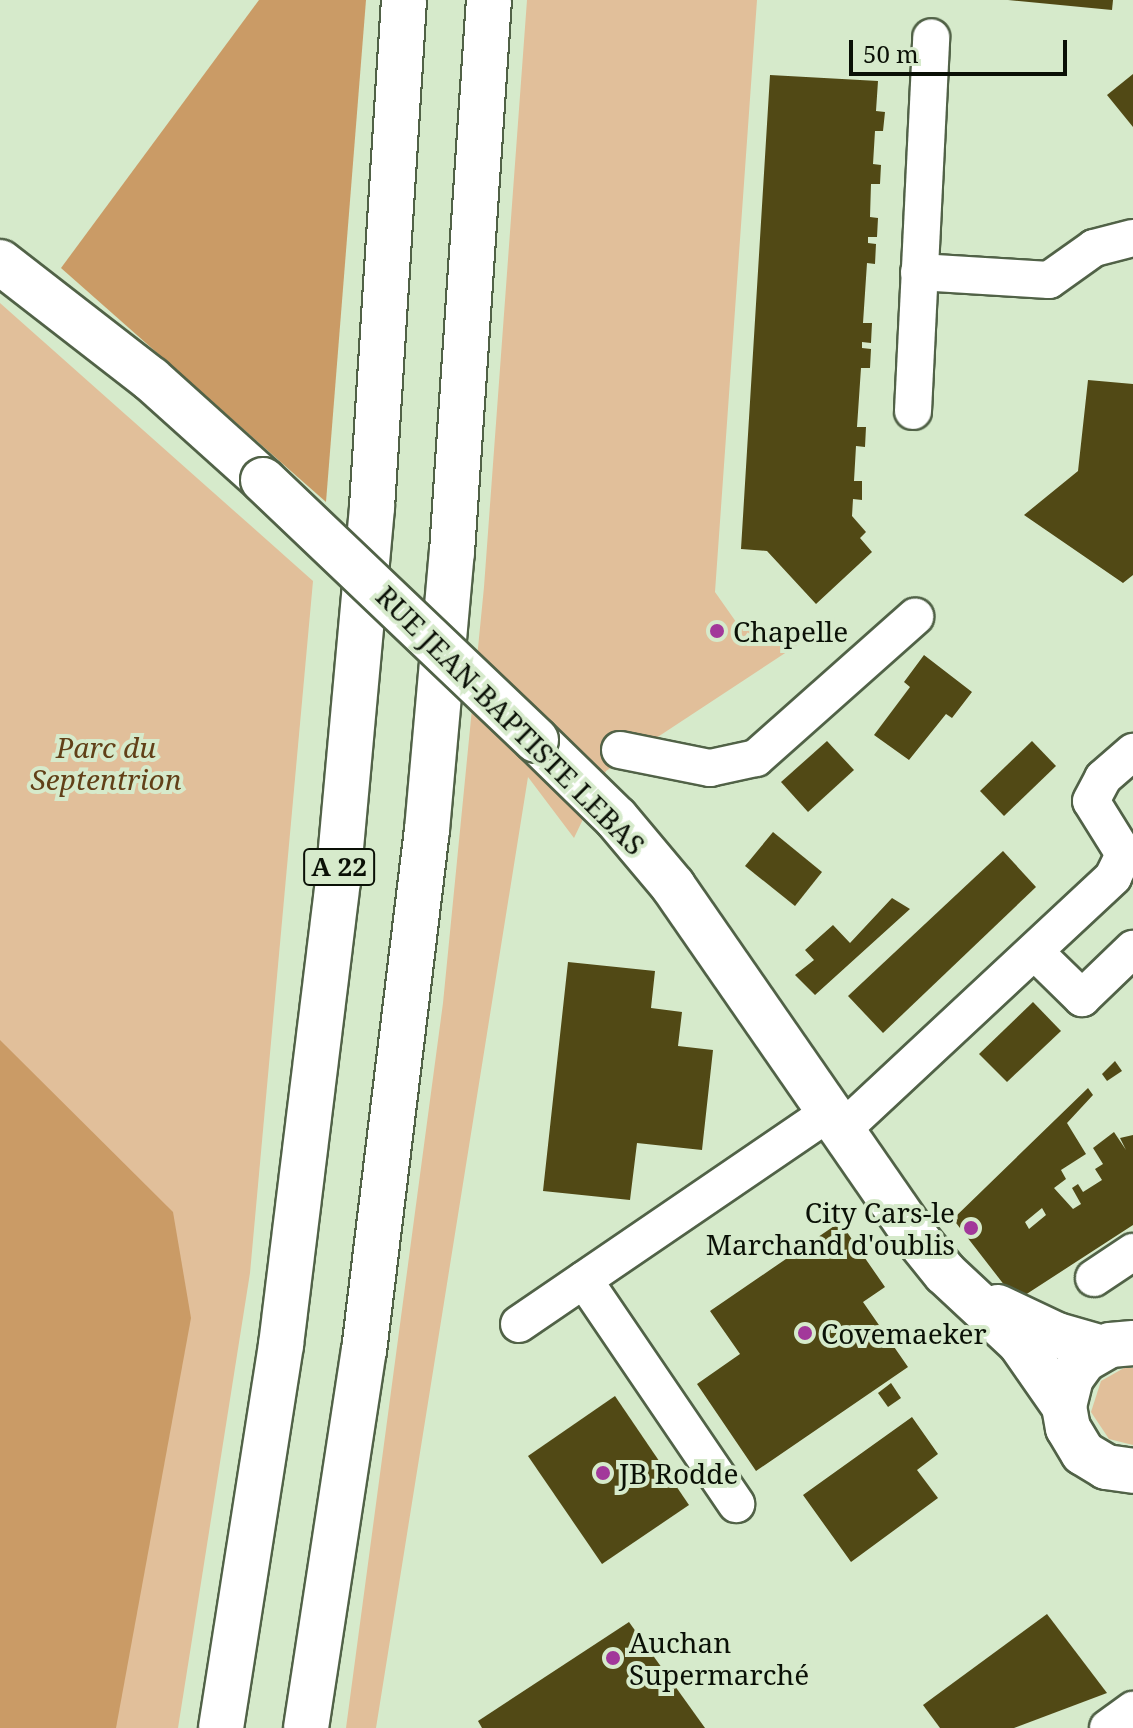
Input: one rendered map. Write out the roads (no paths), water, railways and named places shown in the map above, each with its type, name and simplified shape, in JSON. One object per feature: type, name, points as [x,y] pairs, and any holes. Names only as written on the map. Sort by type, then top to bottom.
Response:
[{"type":"main road","name":"A 22","points":[[221,1728],[281,1345],[338,881],[372,507],[404,0]]},
{"type":"main road","points":[[306,1728],[368,1322],[425,844],[452,552],[489,0]]},
{"type":"main road","name":"RUE JEAN-BAPTISTE LEBAS","points":[[0,262],[151,379],[263,480],[616,818],[673,886],[927,1251],[1027,1351],[1064,1406],[1068,1428],[1079,1448],[1100,1464],[1128,1474]]},
{"type":"main road","points":[[967,1292],[1057,1335],[1118,1345]]},
{"type":"main road","points":[[1064,1406],[1075,1371],[1118,1345]]},
{"type":"street","points":[[913,411],[931,37]]},
{"type":"street","points":[[919,272],[1049,280],[1094,248],[1133,238]]},
{"type":"street","points":[[620,750],[695,767],[756,758],[915,617]]},
{"type":"street","points":[[519,1324],[836,1121],[1035,952],[1106,886],[1129,858],[1091,801],[1103,778],[1133,752]]},
{"type":"street","points":[[1035,952],[1082,998],[1133,949]]},
{"type":"street","points":[[1094,1278],[1133,1252]]},
{"type":"street","points":[[584,1280],[736,1504]]},
{"type":"street","points":[[1108,1728],[1133,1710]]},
{"type":"place","name":"Chapelle","points":[[717,631]]},
{"type":"place","name":"City Cars-le Marchand d'oublis","points":[[971,1228]]},
{"type":"place","name":"Covemaeker","points":[[805,1333]]},
{"type":"place","name":"JB Rodde","points":[[603,1473]]},
{"type":"place","name":"Auchan Supermarché","points":[[613,1658]]},
{"type":"park label","name":"Parc du Septentrion","points":[[106,763]]}]
